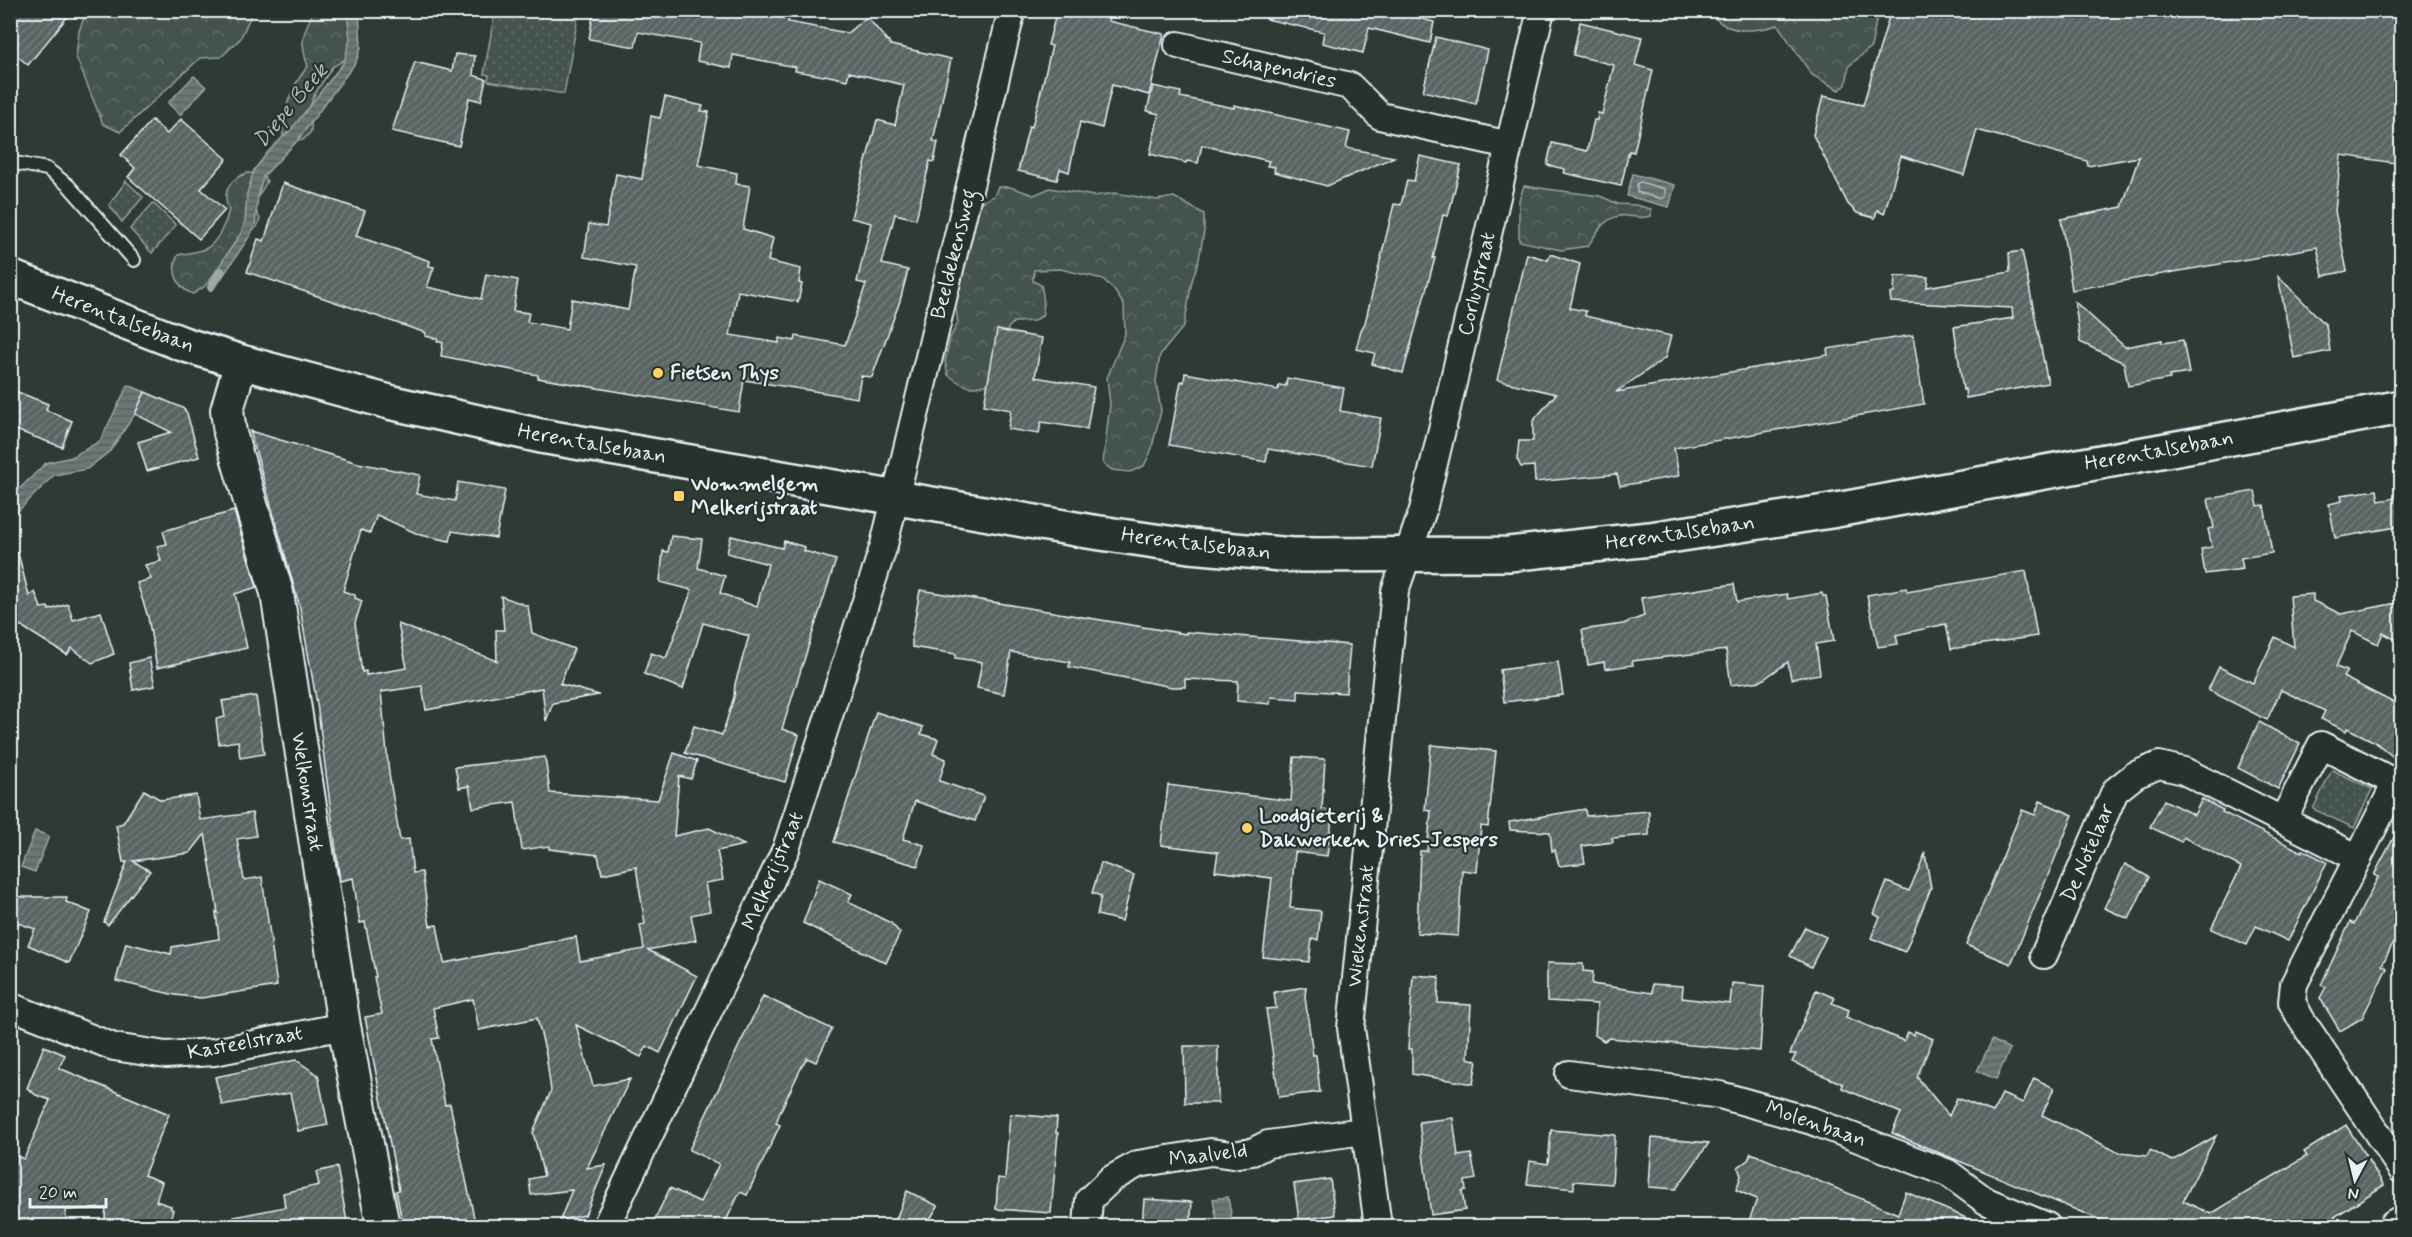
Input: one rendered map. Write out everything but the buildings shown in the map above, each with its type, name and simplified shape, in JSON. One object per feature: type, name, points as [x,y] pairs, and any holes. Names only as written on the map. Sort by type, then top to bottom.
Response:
[{"type":"main road","name":"Herentalsebaan","points":[[10,277],[183,344],[241,362],[393,403],[541,436],[1189,546],[1293,555],[1509,554],[1650,539],[1831,510],[2402,407]]},
{"type":"street","name":"Beeldekensweg","points":[[894,497],[1012,10]]},
{"type":"street","name":"Corluystraat","points":[[1407,556],[1426,498],[1541,10]]},
{"type":"street","name":"Schapendries","points":[[1178,45],[1350,86],[1380,117],[1509,145]]},
{"type":"street","name":"Welkomstraat","points":[[241,362],[227,410],[230,433],[277,593],[344,1026],[383,1227]]},
{"type":"street","name":"Melkerijstraat","points":[[606,1227],[786,849],[884,545],[894,497]]},
{"type":"street","name":"Wiekenstraat","points":[[1378,1227],[1351,1028],[1395,591],[1407,556]]},
{"type":"street","points":[[2283,820],[2321,745],[2399,783],[2294,984],[2292,1002],[2402,1170]]},
{"type":"street","name":"De Notelaar","points":[[2044,955],[2115,791],[2135,775],[2159,765],[2184,771],[2358,858]]},
{"type":"street","name":"Kasteelstraat","points":[[10,1006],[114,1047],[166,1055],[214,1052],[344,1026]]},
{"type":"street","name":"Molenbaan","points":[[1569,1074],[1720,1095],[1812,1120],[1948,1173],[1986,1201],[2047,1227]]},
{"type":"street","name":"Maalveld","points":[[1087,1227],[1089,1200],[1111,1179],[1138,1164],[1211,1152],[1232,1155],[1252,1152],[1268,1144],[1364,1131]]},
{"type":"street","points":[[2395,1227],[2402,1222]]},
{"type":"lane","points":[[10,162],[47,169],[68,185],[134,260]]},
{"type":"green space","points":[[87,10],[253,11],[240,39],[221,57],[200,58],[120,132],[103,124],[76,57],[79,31]]},
{"type":"green space","points":[[314,11],[359,11],[351,56],[332,67],[312,99],[311,132],[303,140],[283,140],[288,100],[308,66],[303,44],[307,25]]},
{"type":"green space","points":[[495,11],[579,11],[564,94],[488,81],[489,75],[484,74]]},
{"type":"green space","points":[[1710,11],[1878,11],[1871,47],[1849,66],[1846,85],[1839,90],[1812,75],[1778,25],[1740,30],[1723,24]]},
{"type":"green space","points":[[247,173],[261,174],[267,181],[256,203],[255,208],[260,219],[257,227],[250,232],[204,287],[193,294],[183,288],[176,278],[175,266],[178,255],[204,249],[215,241],[224,226],[229,210],[226,198],[228,187],[235,179]]},
{"type":"green space","points":[[126,181],[143,197],[122,222],[109,205]]},
{"type":"green space","points":[[1524,186],[1600,196],[1618,204],[1651,209],[1651,216],[1614,217],[1603,225],[1588,246],[1561,250],[1519,241],[1519,200]]},
{"type":"green space","points":[[998,187],[1010,187],[1034,195],[1050,188],[1094,196],[1115,193],[1157,200],[1174,197],[1204,214],[1204,231],[1199,259],[1192,281],[1184,326],[1160,355],[1156,381],[1161,411],[1151,451],[1144,466],[1130,472],[1112,470],[1103,463],[1110,404],[1107,378],[1125,334],[1124,305],[1103,279],[1060,269],[1034,270],[1033,281],[1041,285],[1043,293],[1042,316],[1034,321],[1014,322],[1008,328],[1001,362],[992,383],[974,387],[960,383],[948,375],[945,361],[950,338],[958,323],[955,302],[975,205],[994,196]]},
{"type":"green space","points":[[153,203],[176,225],[152,253],[130,229]]},
{"type":"green space","points":[[2332,770],[2372,789],[2354,828],[2313,809]]},
{"type":"water","points":[[347,11],[359,11],[361,47],[356,62],[297,141],[263,177],[255,224],[251,234],[219,282],[212,277],[241,233],[245,222],[247,194],[254,170],[294,126],[344,62],[350,39]]},
{"type":"water","points":[[194,76],[206,87],[180,115],[168,103]]},
{"type":"water","points":[[1633,174],[1675,185],[1669,207],[1627,196]]},
{"type":"water","points":[[128,385],[145,392],[135,414],[110,451],[87,469],[54,475],[11,518],[11,497],[46,463],[72,457],[100,441]]},
{"type":"water","points":[[35,831],[49,836],[35,872],[21,867]]},
{"type":"water","points":[[1992,1040],[2010,1049],[1996,1079],[1977,1071]]},
{"type":"water","points":[[1228,1197],[1233,1226],[1218,1226],[1213,1199]]},
{"type":"waterway","name":"Diepe Beek","points":[[211,287],[221,271]]},
{"type":"place","name":"Fietsen Thys","points":[[658,373]]},
{"type":"place","name":"Wommelgem Melkerijstraat","points":[[679,496]]},
{"type":"place","name":"Loodgieterij & Dakwerken Dries-Jespers","points":[[1247,828]]}]
